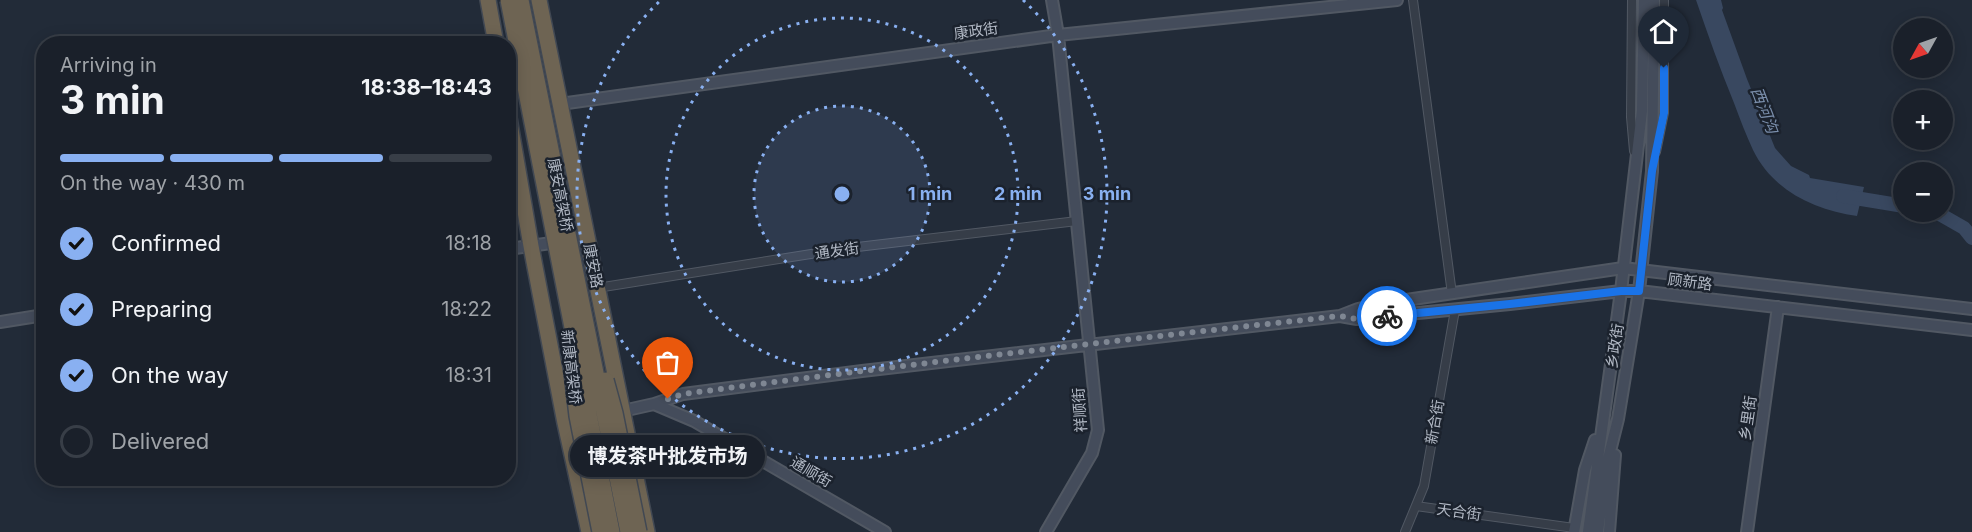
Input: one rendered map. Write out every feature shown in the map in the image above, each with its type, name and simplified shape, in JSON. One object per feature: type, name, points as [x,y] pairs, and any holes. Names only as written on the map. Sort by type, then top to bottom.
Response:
[{"type":"highway","points":[[488,0],[495,36]]},
{"type":"highway","name":"康安高架桥","points":[[508,0],[627,532]]},
{"type":"highway","name":"康安高架桥","points":[[521,0],[612,532]]},
{"type":"highway","name":"康安路","points":[[539,0],[647,532]]},
{"type":"highway","points":[[516,169],[565,423],[589,532]]},
{"type":"highway","points":[[554,200],[580,263],[595,339],[615,412],[639,532]]},
{"type":"highway","name":"新康高架桥","points":[[554,200],[555,271],[569,344],[577,416],[600,532]]},
{"type":"main road","name":"祥顺街","points":[[1046,532],[1086,465],[1096,443],[1098,430],[1053,0]]},
{"type":"main road","name":"康政街","points":[[560,104],[1058,35],[1397,0]]},
{"type":"main road","name":"乡政街","points":[[1602,461],[1604,414],[1642,111],[1644,0]]},
{"type":"main road","name":"乡政街","points":[[1609,532],[1618,419],[1639,291],[1652,171],[1654,0]]},
{"type":"main road","points":[[516,248],[587,238]]},
{"type":"main road","name":"顾新路","points":[[654,404],[683,394],[1340,316],[1379,304],[1623,268],[1972,309]]},
{"type":"main road","name":"顾新路","points":[[1340,316],[1357,319],[1639,291],[1968,329]]},
{"type":"main road","name":"乡里街","points":[[1747,532],[1778,307]]},
{"type":"main road","points":[[0,322],[36,316]]},
{"type":"main road","points":[[565,423],[654,404]]},
{"type":"main road","name":"通顺街","points":[[654,404],[694,421],[885,532]]},
{"type":"main road","name":"乡政街","points":[[1574,530],[1585,470],[1604,414]]},
{"type":"main road","name":"乡政街","points":[[1602,461],[1618,419]]},
{"type":"main road","points":[[1588,532],[1602,461]]},
{"type":"main road","points":[[1598,532],[1602,461]]},
{"type":"street","points":[[1413,0],[1452,294]]},
{"type":"street","name":"乡政街","points":[[1632,0],[1631,117],[1635,170]]},
{"type":"street","name":"乡政街","points":[[1652,171],[1664,113],[1664,0]]},
{"type":"street","name":"通发街","points":[[597,288],[849,249],[1077,221]]},
{"type":"street","name":"新合街","points":[[1405,532],[1424,486],[1455,310]]},
{"type":"street","name":"天合街","points":[[1416,506],[1574,530]]},
{"type":"water","points":[[1696,0],[1721,0],[1722,10],[1747,79],[1775,148],[1791,166],[1809,175],[1810,178],[1864,187],[1857,216],[1826,209],[1797,196],[1772,177],[1761,164],[1743,127]]},
{"type":"waterway","name":"西河沟","points":[[1843,196],[1893,204]]},
{"type":"waterway","name":"西河沟","points":[[1953,222],[1964,228],[1972,238]]},
{"type":"way so far","points":[[668,399],[683,394],[1089,344],[1340,316],[1357,319],[1387,316]]},
{"type":"place","name":"博发茶叶批发市场","points":[[668,399]]},
{"type":"route","points":[[1387,316],[1639,291],[1652,171],[1664,113],[1664,68]]}]
